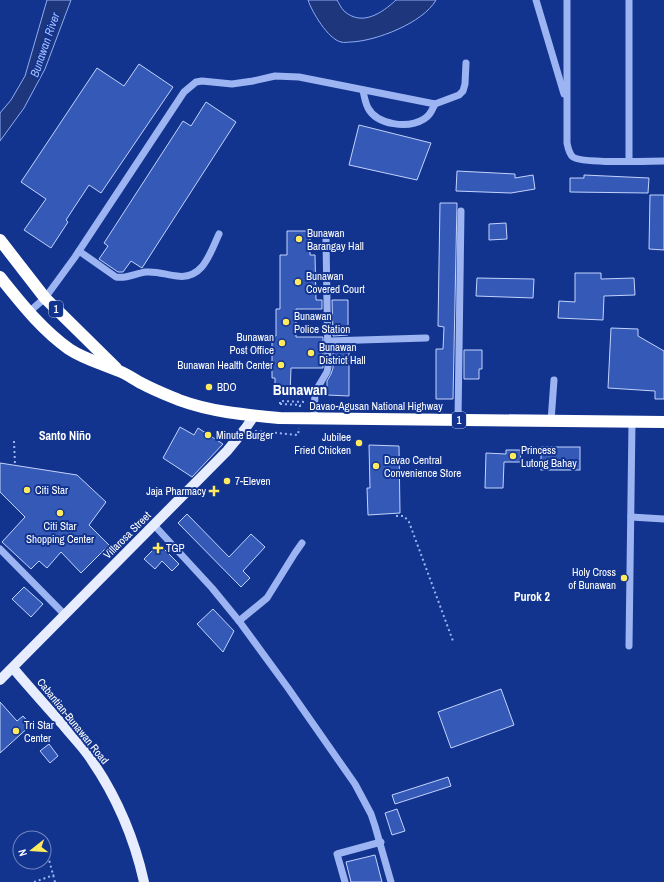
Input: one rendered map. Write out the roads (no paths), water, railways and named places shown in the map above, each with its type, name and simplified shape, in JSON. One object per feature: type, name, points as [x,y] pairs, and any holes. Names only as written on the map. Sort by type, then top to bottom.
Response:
[{"type":"highway","name":"Davao-Agusan National Highway","points":[[0,240],[45,298],[120,371]]},
{"type":"highway","name":"Davao-Agusan National Highway","points":[[0,277],[28,312],[44,328],[70,349],[89,360],[120,371],[143,384],[180,400],[213,410],[254,416],[314,419],[664,422]]},
{"type":"main road","name":"Villarosa Street","points":[[0,680],[227,451],[254,416]]},
{"type":"main road","name":"Cabantian-Bunawan Road","points":[[13,668],[87,754],[101,775],[118,805],[140,865],[144,882]]},
{"type":"street","points":[[536,0],[567,102]]},
{"type":"street","points":[[567,0],[567,143],[572,157],[587,161],[664,161]]},
{"type":"street","points":[[629,0],[629,161]]},
{"type":"street","points":[[28,312],[45,298],[184,92],[196,82],[202,81],[232,84],[275,76],[299,77],[435,104],[459,95],[463,91],[465,84],[466,63]]},
{"type":"street","points":[[363,90],[368,108],[374,116],[383,121],[395,124],[409,124],[426,119],[435,104]]},
{"type":"street","points":[[458,420],[461,211]]},
{"type":"street","points":[[78,251],[121,278],[147,272],[186,276],[199,271],[204,265],[219,234]]},
{"type":"street","points":[[314,419],[315,392],[317,386],[327,372],[328,367],[326,239]]},
{"type":"street","points":[[328,341],[426,338]]},
{"type":"street","points":[[551,421],[554,380]]},
{"type":"street","points":[[629,646],[632,422]]},
{"type":"street","points":[[631,517],[664,519]]},
{"type":"street","points":[[154,525],[212,588],[239,621],[355,784],[371,814],[381,842],[391,882]]},
{"type":"street","points":[[239,621],[267,598],[294,552],[302,543]]},
{"type":"street","points":[[0,549],[65,615]]},
{"type":"street","points":[[345,882],[337,854],[381,842]]},
{"type":"water","name":"Bunawan River","points":[[47,0],[71,0],[45,69],[24,108],[0,141],[0,113],[11,100],[25,76]]},
{"type":"water","points":[[308,0],[337,0],[343,10],[351,16],[365,18],[378,13],[396,0],[436,0],[421,16],[398,29],[361,41],[341,42],[336,40],[326,31],[317,18]]},
{"type":"place","name":"Bunawan Barangay Hall","points":[[299,239]]},
{"type":"place","name":"Bunawan Covered Court","points":[[298,282]]},
{"type":"place","name":"Bunawan Police Station","points":[[286,322]]},
{"type":"place","name":"Bunawan Post Office","points":[[282,343]]},
{"type":"place","name":"Bunawan District Hall","points":[[311,353]]},
{"type":"place","name":"Bunawan Health Center","points":[[281,365]]},
{"type":"place","name":"BDO","points":[[209,387]]},
{"type":"place","name":"Minute Burger","points":[[208,435]]},
{"type":"place","name":"Jubilee Fried Chicken","points":[[359,443]]},
{"type":"place","name":"Princess Lutong Bahay","points":[[513,456]]},
{"type":"place","name":"Davao Central Convenience Store","points":[[376,466]]},
{"type":"place","name":"7-Eleven","points":[[227,481]]},
{"type":"place","name":"Citi Star","points":[[27,490]]},
{"type":"place","name":"Jaja Pharmacy","points":[[214,491]]},
{"type":"place","name":"Citi Star Shopping Center","points":[[60,513]]},
{"type":"place","name":"TGP","points":[[158,548]]},
{"type":"place","name":"Holy Cross of Bunawan","points":[[624,578]]},
{"type":"place","name":"Tri Star Center","points":[[16,731]]},
{"type":"district","name":"Bunawan","points":[[300,389]]},
{"type":"district","name":"Santo Niño","points":[[65,436]]},
{"type":"district","name":"Purok 2","points":[[532,597]]}]
